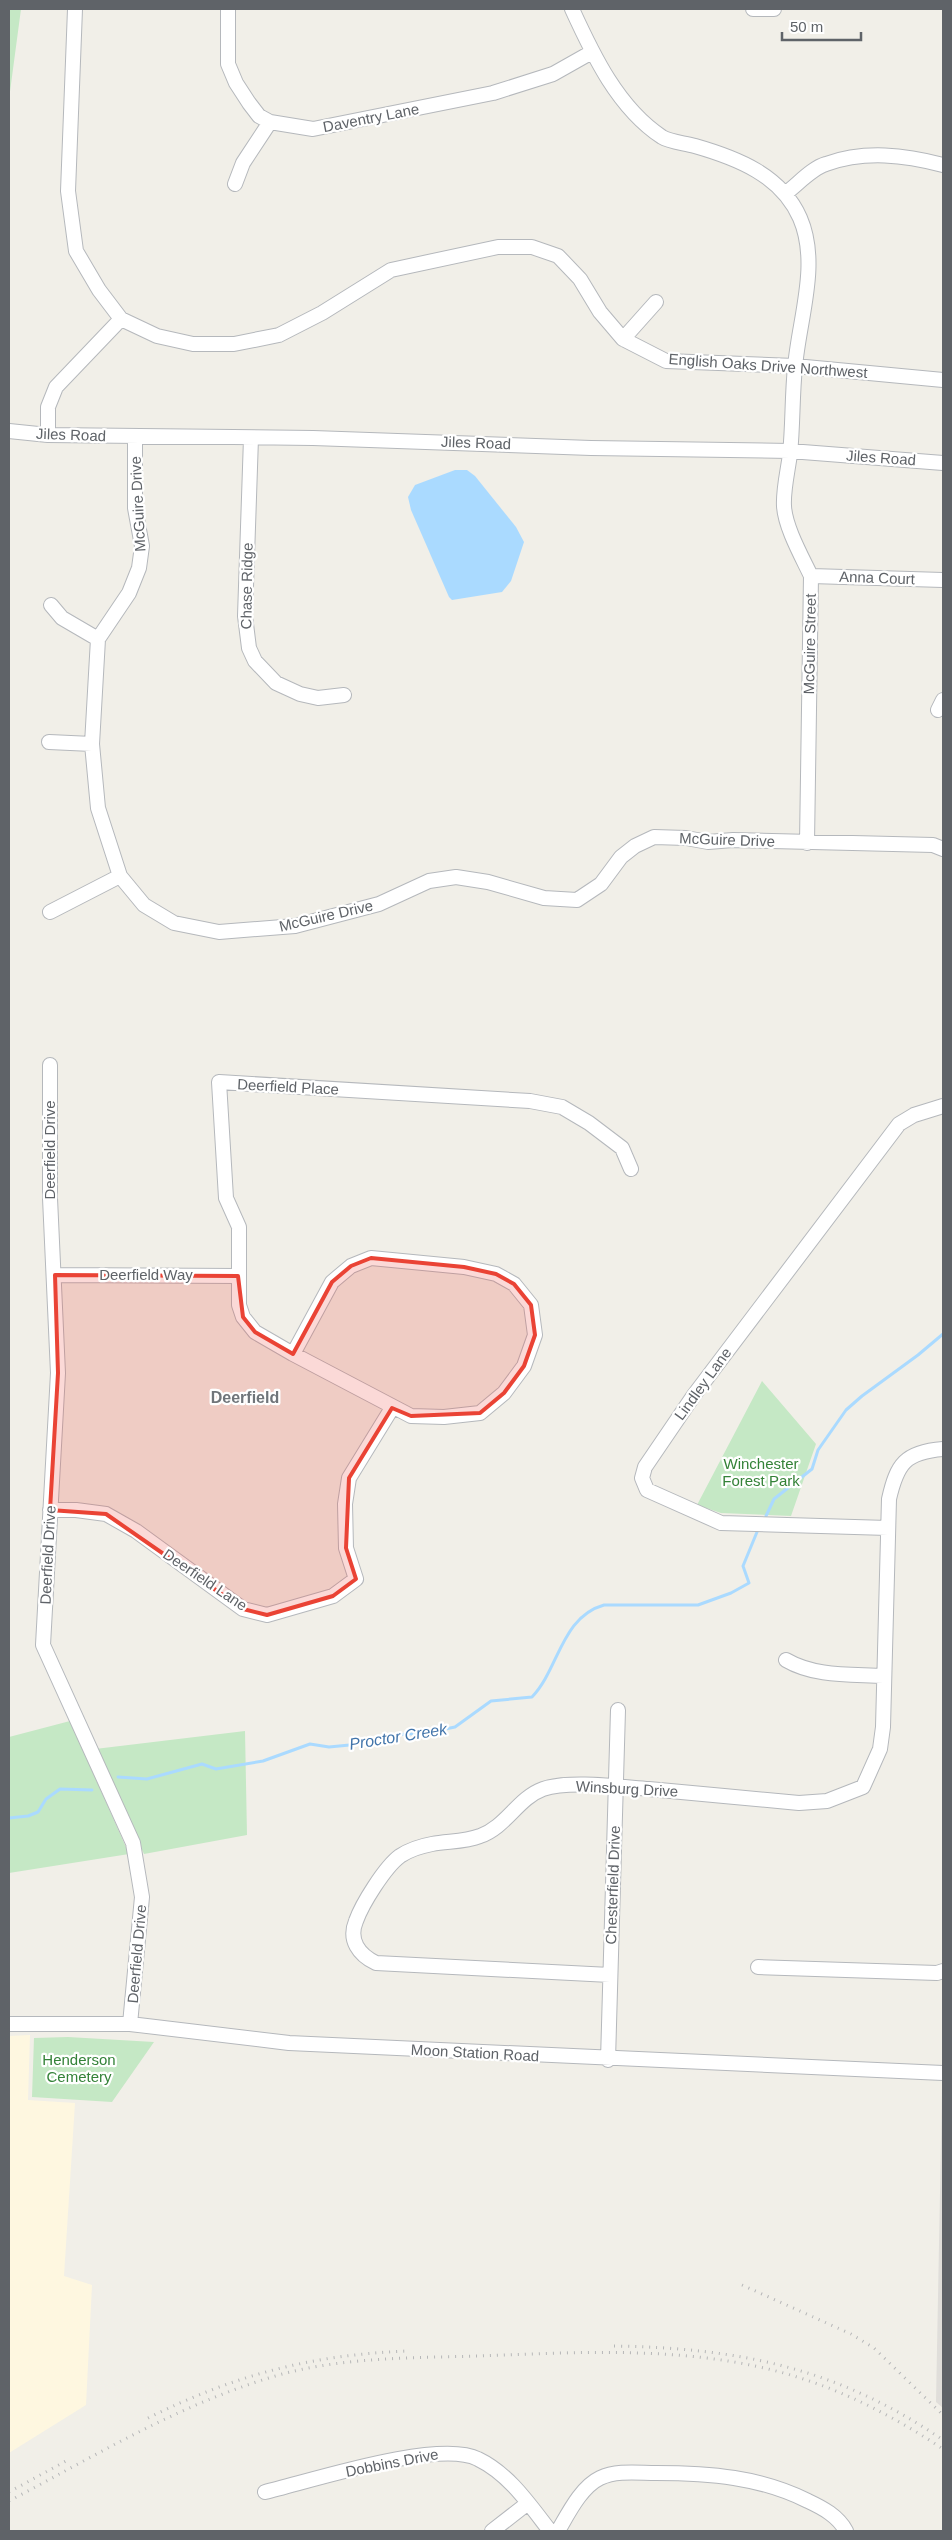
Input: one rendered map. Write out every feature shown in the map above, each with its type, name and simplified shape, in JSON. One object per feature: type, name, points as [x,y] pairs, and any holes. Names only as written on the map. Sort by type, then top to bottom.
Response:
[{"type":"street","points":[[48,435],[48,407],[56,387],[121,320],[99,290],[76,251],[68,191],[75,9]]},
{"type":"street","name":"Daventry Lane","points":[[228,9],[228,64],[236,83],[249,103],[259,116],[270,122],[313,130],[493,94],[553,74],[592,52]]},
{"type":"street","points":[[572,9],[592,52],[626,102],[643,121],[664,138],[733,157],[786,193],[825,164],[869,155],[910,156],[943,165]]},
{"type":"street","points":[[754,9],[774,9]]},
{"type":"street","points":[[235,184],[243,163],[270,122]]},
{"type":"street","name":"McGuire Street","points":[[786,193],[800,218],[808,244],[807,278],[795,366],[790,451],[784,507],[794,537],[811,576],[807,843]]},
{"type":"street","name":"English Oaks Drive Northwest","points":[[121,320],[158,336],[194,344],[234,344],[279,335],[322,313],[390,270],[498,247],[532,247],[558,256],[580,279],[600,312],[623,339],[666,361],[795,366],[943,380]]},
{"type":"street","points":[[623,339],[656,302]]},
{"type":"street","name":"Jiles Road","points":[[9,431],[48,435],[790,451],[943,463]]},
{"type":"street","name":"McGuire Drive","points":[[135,437],[135,508],[142,546],[139,568],[129,593],[98,639],[92,744],[98,808],[120,876],[144,906],[174,923],[219,932],[295,926],[379,904],[429,881],[456,877],[488,882],[544,898],[577,900],[601,884],[622,857],[635,846],[654,837],[686,838],[708,842],[733,840],[932,845],[943,849]]},
{"type":"street","name":"Chase Ridge","points":[[251,438],[245,616],[249,648],[255,662],[276,684],[300,694],[318,698],[344,696]]},
{"type":"street","name":"Anna Court","points":[[811,576],[943,580]]},
{"type":"street","points":[[51,605],[62,618],[98,639]]},
{"type":"street","points":[[49,742],[92,744]]},
{"type":"street","points":[[50,912],[120,876]]},
{"type":"street","name":"Deerfield Drive","points":[[50,1065],[50,1198],[58,1373],[42,1645],[131,1834],[141,1884],[130,2024]]},
{"type":"street","name":"Deerfield Place","points":[[293,1354],[332,1282],[350,1266],[371,1258],[464,1267],[496,1274],[514,1284],[531,1305],[534,1335],[524,1366],[504,1392],[480,1413],[444,1417],[411,1416],[392,1408],[293,1354],[255,1332],[244,1317],[239,1305],[239,1227],[226,1198],[219,1082],[530,1101],[562,1107],[589,1123],[622,1148],[632,1169]]},
{"type":"street","name":"Lindley Lane","points":[[888,1528],[721,1522],[648,1490],[642,1478],[644,1467],[694,1395],[898,1124],[914,1115],[943,1106]]},
{"type":"street","name":"Deerfield Way","points":[[55,1275],[238,1276]]},
{"type":"street","name":"Deerfield Lane","points":[[50,1510],[76,1510],[106,1514],[136,1531],[243,1609],[267,1615],[333,1596],[356,1579],[346,1548],[345,1504],[349,1478],[392,1408]]},
{"type":"street","name":"Winsburg Drive","points":[[610,1975],[376,1963],[366,1958],[356,1947],[353,1927],[359,1911],[391,1865],[409,1851],[432,1844],[480,1837],[492,1831],[528,1799],[544,1789],[558,1786],[616,1787],[799,1802],[827,1801],[863,1787],[880,1749],[889,1499],[894,1478],[906,1459],[926,1450],[943,1449]]},
{"type":"street","points":[[786,1660],[800,1669],[815,1672],[884,1676]]},
{"type":"street","name":"Chesterfield Drive","points":[[608,2060],[618,1710]]},
{"type":"street","points":[[758,1966],[936,1973],[943,1971]]},
{"type":"street","name":"Moon Station Road","points":[[9,2024],[130,2024],[289,2043],[608,2060],[943,2073]]},
{"type":"street","name":"Dobbins Drive","points":[[265,2492],[415,2456],[442,2452],[476,2458],[512,2484],[550,2531]]},
{"type":"street","points":[[558,2531],[576,2502],[598,2479],[612,2473],[700,2473],[762,2482],[793,2493],[823,2508],[836,2518],[846,2531]]},
{"type":"street","points":[[492,2531],[528,2503]]},
{"type":"highlighted area","points":[[371,1258],[464,1267],[496,1274],[514,1284],[531,1305],[535,1335],[524,1366],[504,1393],[480,1413],[411,1416],[392,1408],[349,1478],[346,1548],[356,1579],[333,1596],[267,1615],[243,1609],[106,1514],[50,1510],[58,1373],[55,1275],[238,1276],[243,1317],[255,1332],[293,1354],[332,1282],[351,1266]]},
{"type":"shaded area","points":[[30,2035],[28,2100],[75,2103],[64,2276],[92,2285],[86,2405],[9,2453],[9,2036]]},
{"type":"shaded area","points":[[943,2088],[943,2408],[936,2402]]},
{"type":"green space","points":[[9,9],[21,9],[9,99]]},
{"type":"green space","name":"Winchester Forest Park","points":[[762,1381],[816,1444],[791,1516],[721,1513],[697,1505]]},
{"type":"green space","points":[[70,1721],[129,1854],[9,1873],[9,1737]]},
{"type":"green space","points":[[245,1731],[247,1835],[144,1854],[95,1749]]},
{"type":"green space","name":"Henderson Cemetery","points":[[68,2037],[154,2042],[112,2102],[32,2097],[34,2038]]},
{"type":"water","points":[[455,470],[467,470],[475,476],[516,527],[524,542],[511,581],[502,592],[452,600],[411,510],[408,497],[415,485]]},
{"type":"waterway","name":"Proctor Creek","points":[[766,1516],[774,1499],[812,1469],[818,1450],[846,1410],[943,1334]]},
{"type":"waterway","name":"Proctor Creek","points":[[118,1777],[147,1779],[202,1764],[216,1769],[263,1761],[310,1744],[329,1747],[360,1744],[391,1735],[426,1733],[455,1727],[491,1701],[532,1697],[549,1672],[569,1632],[578,1620],[590,1611],[604,1605],[698,1605],[731,1593],[749,1583],[743,1566],[757,1532]]},
{"type":"waterway","name":"Proctor Creek","points":[[9,1818],[28,1816],[38,1812],[46,1799],[60,1789],[92,1790]]},
{"type":"railway","points":[[742,2285],[851,2334],[874,2348],[943,2415]]},
{"type":"railway","points":[[614,2346],[703,2351],[786,2367],[826,2379],[865,2395],[904,2415],[943,2440]]},
{"type":"railway","points":[[148,2418],[212,2390],[274,2370],[338,2357],[407,2351]]},
{"type":"railway","points":[[9,2501],[170,2417],[237,2389],[297,2370],[348,2362],[400,2358],[599,2352],[679,2355],[719,2360],[758,2367],[816,2383],[891,2417],[943,2449]]},
{"type":"railway","points":[[9,2492],[66,2461]]},
{"type":"district","name":"Deerfield","points":[[245,1397]]}]
